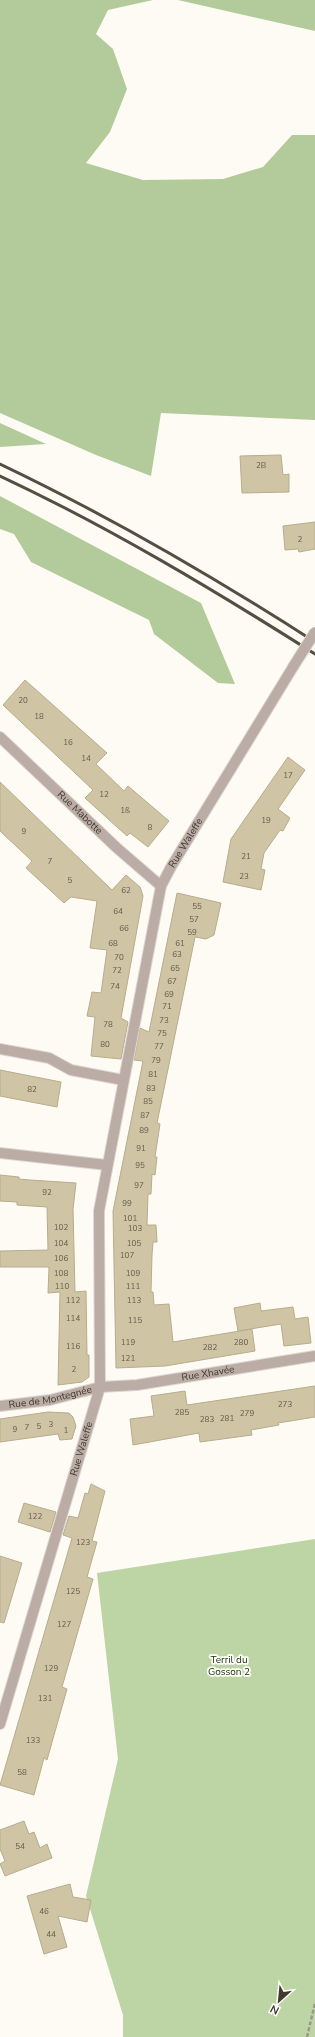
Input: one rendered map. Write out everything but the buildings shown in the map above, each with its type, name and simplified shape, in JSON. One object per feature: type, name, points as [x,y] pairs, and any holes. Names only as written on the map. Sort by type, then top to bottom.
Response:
[{"type":"street","name":"Rue Waleffe","points":[[0,1724],[100,1387],[99,1211],[123,1080],[162,886],[171,867],[315,632]]},
{"type":"street","name":"Rue Mabotte","points":[[0,737],[117,848],[162,886]]},
{"type":"street","points":[[0,1049],[49,1058],[71,1070],[123,1080]]},
{"type":"street","points":[[0,1153],[107,1165]]},
{"type":"street","name":"Rue Xhavée","points":[[100,1387],[137,1385],[315,1356]]},
{"type":"street","name":"Rue de Montegnée","points":[[0,1406],[50,1400],[100,1387]]},
{"type":"path","points":[[307,2037],[315,2003]]},
{"type":"green space","points":[[0,0],[153,0],[108,10],[96,34],[113,49],[127,89],[110,132],[86,163],[143,180],[223,179],[263,167],[292,135],[315,135],[315,420],[161,413],[151,476],[96,455],[0,413]]},
{"type":"green space","points":[[178,0],[315,0],[315,31]]},
{"type":"green space","points":[[0,423],[46,444],[0,447]]},
{"type":"green space","points":[[0,496],[201,603],[235,684],[218,683],[154,634],[149,620],[31,562],[14,534],[0,529]]},
{"type":"green space","name":"Terril du Gosson 2","points":[[315,1539],[315,2037],[123,2037],[123,2015],[86,1896],[118,1759],[97,1573]]},
{"type":"railway","points":[[0,464],[41,484],[160,548],[315,642]]},
{"type":"railway","points":[[0,476],[81,516],[160,560],[315,654]]}]
